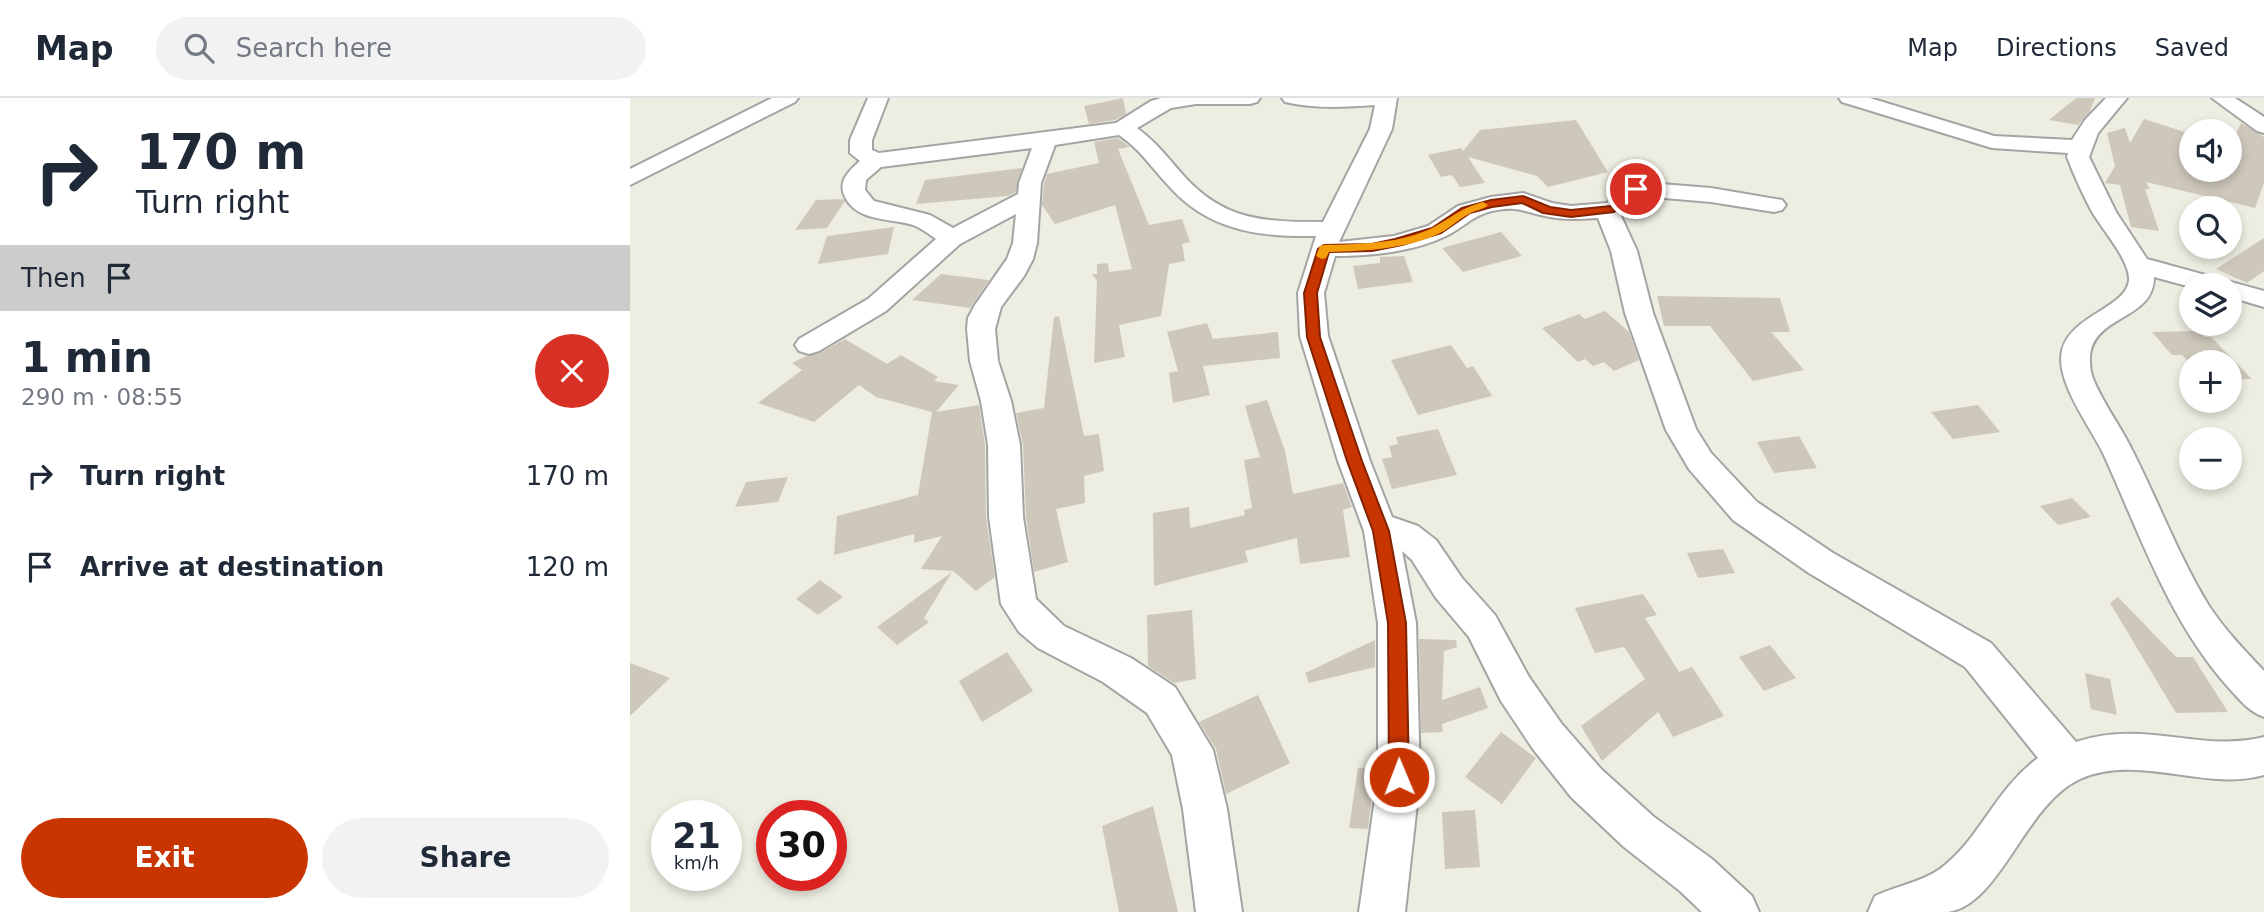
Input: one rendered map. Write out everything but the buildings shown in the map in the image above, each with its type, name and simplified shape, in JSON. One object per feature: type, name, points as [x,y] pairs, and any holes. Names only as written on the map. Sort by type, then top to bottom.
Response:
[{"type":"street","points":[[630,178],[788,98]]},
{"type":"street","points":[[878,98],[861,139],[861,153],[875,160],[925,156],[1122,128],[1158,105],[1169,102],[1196,98],[1250,98]]},
{"type":"street","points":[[1292,98],[1331,101],[1387,98],[1381,129],[1328,239],[1311,293],[1314,337],[1354,461],[1381,531],[1397,623],[1399,777],[1379,909]]},
{"type":"street","points":[[1849,98],[1992,142],[2079,147]]},
{"type":"street","points":[[2117,98],[2079,147],[2078,157],[2106,217],[2142,276],[2140,289],[2129,302],[2083,333],[2077,345],[2076,371],[2141,500],[2180,588],[2211,640],[2264,699]]},
{"type":"street","points":[[2222,98],[2264,127]]},
{"type":"street","points":[[1122,128],[1147,145],[1186,192],[1222,219],[1241,225],[1372,247],[1397,243],[1437,230],[1466,211],[1491,204],[1523,200],[1547,210],[1571,214],[1614,209]]},
{"type":"street","points":[[1046,140],[1027,198],[1025,243],[1020,259],[1011,276],[988,304],[981,329],[984,361],[996,401],[1004,445],[1006,517],[1019,604],[1032,621],[1051,637],[1117,670],[1161,700],[1192,750],[1205,808],[1219,912]]},
{"type":"street","points":[[875,160],[855,178],[853,188],[861,202],[881,212],[922,220],[951,239]]},
{"type":"street","points":[[1774,205],[1711,195],[1636,189],[1609,216],[1624,251],[1639,313],[1681,430],[1700,461],[1745,511],[1821,563],[1978,655],[2068,764]]},
{"type":"street","points":[[809,345],[877,305],[951,239],[1027,198]]},
{"type":"street","points":[[2137,264],[2179,275]]},
{"type":"street","points":[[2242,293],[2264,299]]},
{"type":"street","points":[[1381,531],[1395,530],[1406,535],[1424,550],[1449,588],[1482,626],[1515,689],[1547,736],[1586,783],[1639,832],[1696,875],[1736,912]]},
{"type":"street","points":[[1891,912],[1962,882],[2025,797],[2045,777],[2068,764],[2095,754],[2119,752],[2166,753],[2219,763],[2253,760],[2264,756]]},
{"type":"slow traffic","points":[[1322,256],[1324,249],[1372,247],[1421,236],[1437,230],[1466,211],[1483,205]]},
{"type":"route","points":[[1399,777],[1397,623],[1381,531],[1354,461],[1314,337],[1311,293],[1324,249],[1355,249],[1397,243],[1437,230],[1477,206],[1491,204],[1523,200],[1547,210],[1571,214],[1614,209],[1636,189]]}]
